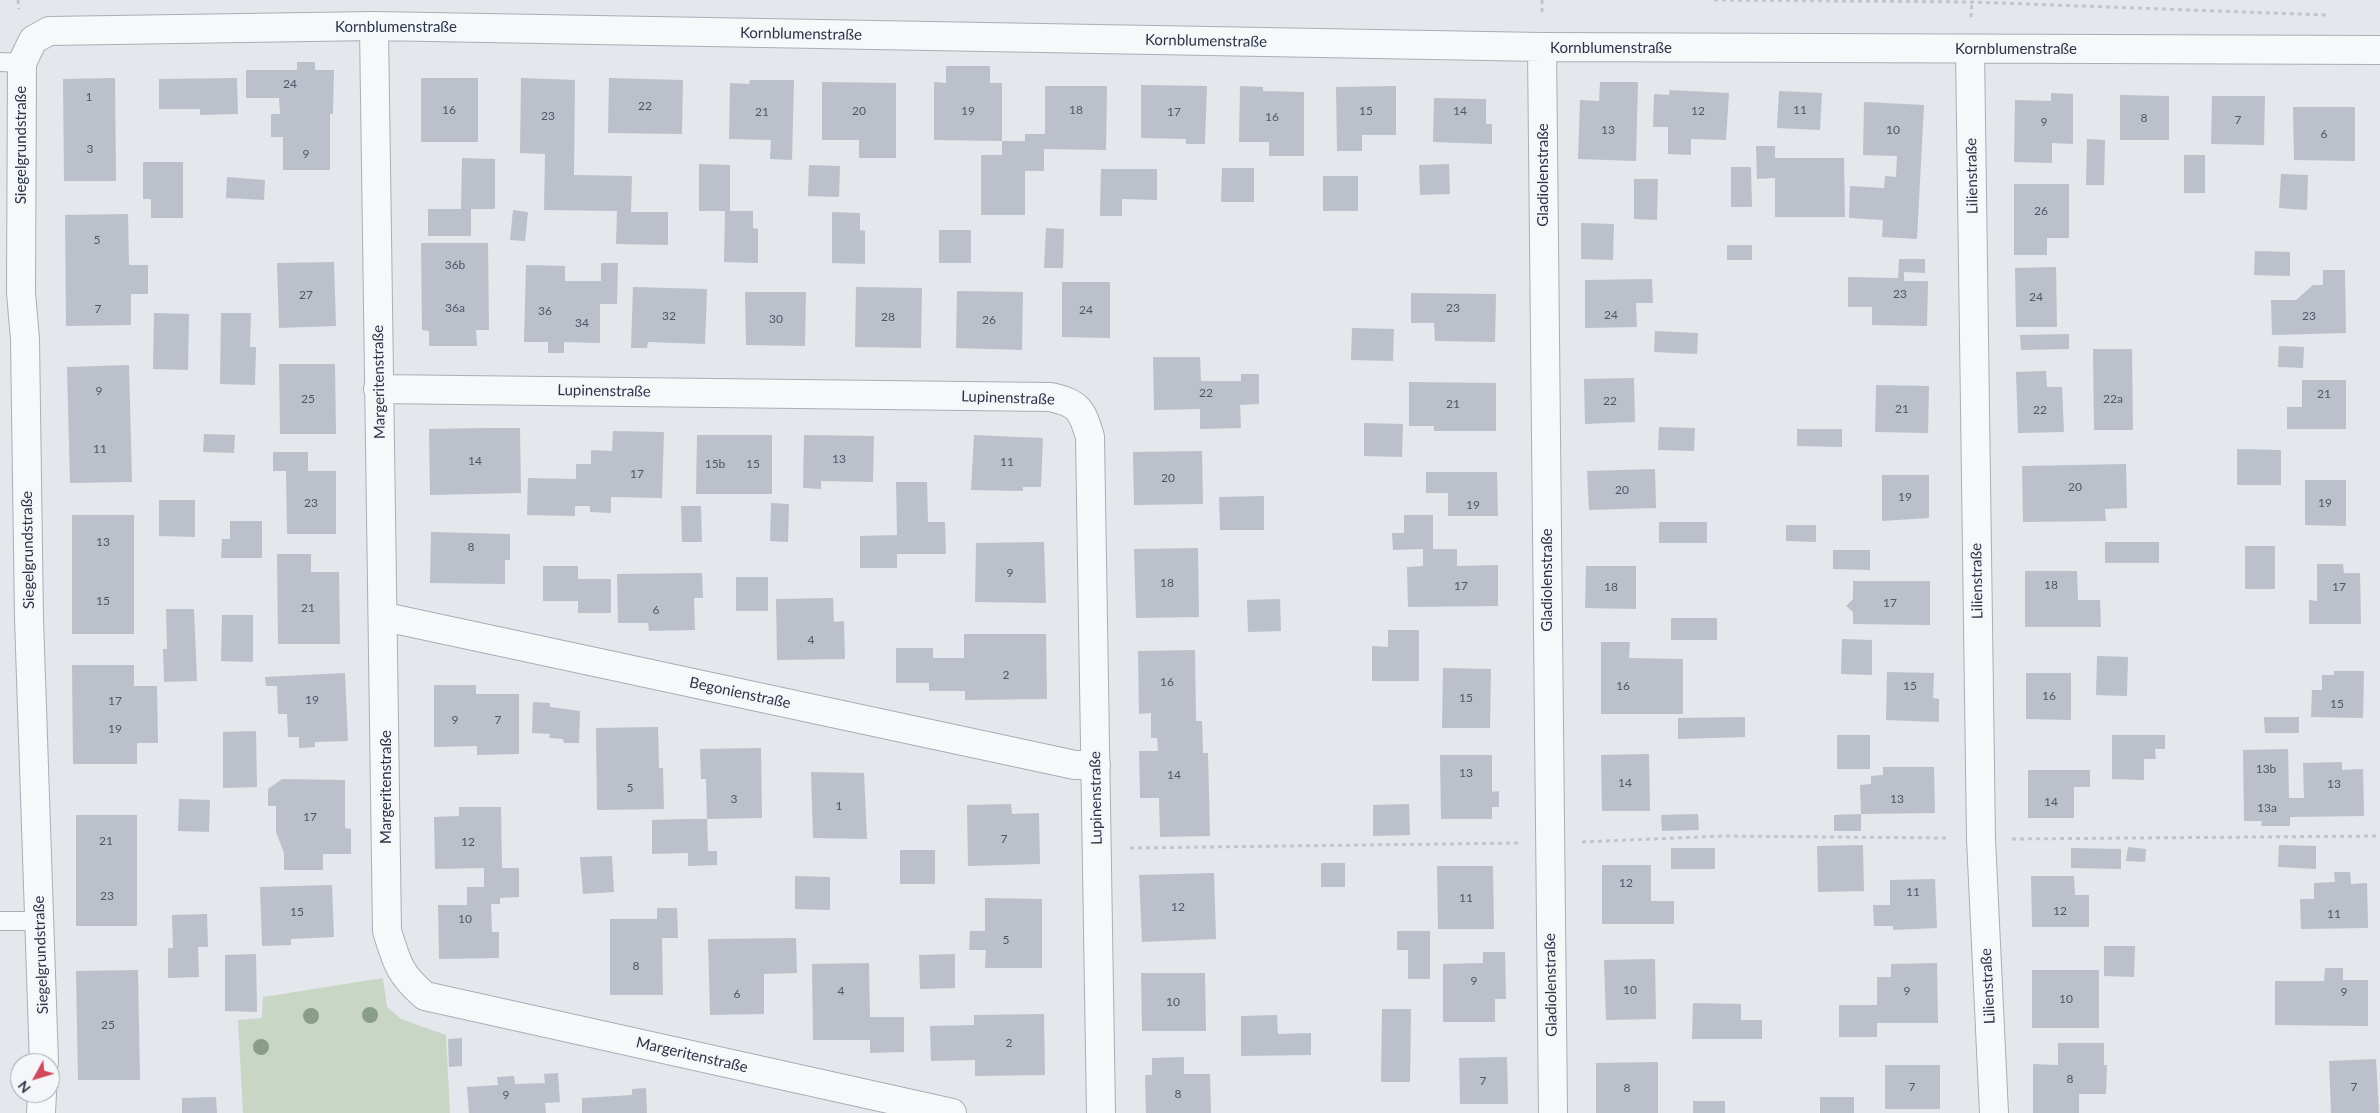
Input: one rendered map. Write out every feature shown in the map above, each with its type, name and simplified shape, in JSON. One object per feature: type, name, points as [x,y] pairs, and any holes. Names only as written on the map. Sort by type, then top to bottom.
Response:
[{"type":"street","name":"Kornblumenstraße","points":[[18,55],[49,31],[374,26],[1542,47],[2380,50]]},
{"type":"street","name":"Margeritenstraße","points":[[374,26],[378,389],[385,617],[387,931],[398,966],[408,981],[425,996],[952,1113]]},
{"type":"street","name":"Gladiolenstraße","points":[[1542,47],[1553,1113]]},
{"type":"street","name":"Lilienstraße","points":[[1970,49],[1981,839],[1994,1113]]},
{"type":"street","name":"Siegelgrundstraße","points":[[18,55],[11,294],[25,339],[28,619],[41,921],[44,1053]]},
{"type":"street","name":"Lupinenstraße","points":[[378,389],[1050,397],[1070,401],[1084,415],[1090,437],[1101,1113]]},
{"type":"street","name":"Begonienstraße","points":[[385,617],[1065,763],[1096,765]]},
{"type":"lane","points":[[0,921],[41,921]]},
{"type":"path","points":[[1714,0],[1972,2],[2330,15]]},
{"type":"path","points":[[1096,848],[1549,843],[1721,836],[1981,839],[2380,836]]},
{"type":"green space","points":[[383,978],[387,1007],[401,1019],[446,1035],[450,1113],[243,1113],[238,1020],[262,1018],[263,997]]},
{"type":"building","points":[[297,62],[315,62],[315,70],[334,70],[333,114],[330,114],[330,170],[283,170],[283,137],[271,137],[271,114],[280,114],[279,98],[246,98],[246,70],[297,70]]},
{"type":"building","points":[[946,66],[990,66],[990,83],[1002,83],[1002,141],[934,140],[934,82],[946,83]]},
{"type":"building","points":[[115,78],[116,181],[64,181],[63,79]]},
{"type":"building","points":[[237,78],[238,114],[200,115],[200,109],[159,109],[159,79]]},
{"type":"building","points":[[421,78],[478,78],[478,142],[421,142]]},
{"type":"building","points":[[521,78],[575,80],[574,175],[632,176],[631,212],[668,212],[668,245],[616,244],[617,211],[544,210],[545,154],[520,153]]},
{"type":"building","points":[[609,78],[683,80],[682,134],[608,133]]},
{"type":"building","points":[[750,80],[794,80],[792,160],[770,159],[771,140],[729,139],[730,83],[749,84]]},
{"type":"building","points":[[822,82],[896,83],[896,158],[859,158],[859,140],[822,140]]},
{"type":"building","points":[[1600,82],[1638,82],[1636,161],[1578,159],[1580,100],[1599,101]]},
{"type":"building","points":[[1141,85],[1207,86],[1205,144],[1186,144],[1186,139],[1141,138]]},
{"type":"building","points":[[1045,86],[1107,86],[1106,150],[1044,149],[1044,171],[1025,171],[1025,215],[981,215],[981,155],[1002,155],[1002,141],[1025,141],[1025,134],[1045,134]]},
{"type":"building","points":[[1240,86],[1263,87],[1263,91],[1304,92],[1304,156],[1269,156],[1269,142],[1239,142]]},
{"type":"building","points":[[1396,86],[1396,135],[1362,135],[1362,151],[1337,151],[1336,87]]},
{"type":"building","points":[[1670,90],[1729,93],[1726,140],[1691,139],[1691,155],[1668,154],[1668,127],[1653,127],[1654,94],[1669,95]]},
{"type":"building","points":[[1779,91],[1822,93],[1820,130],[1777,128]]},
{"type":"building","points":[[2051,93],[2073,94],[2073,144],[2052,143],[2052,163],[2014,162],[2015,100],[2051,101]]},
{"type":"building","points":[[2120,95],[2169,96],[2169,140],[2120,140]]},
{"type":"building","points":[[2212,96],[2265,96],[2264,145],[2211,144]]},
{"type":"building","points":[[1434,98],[1486,99],[1486,124],[1492,124],[1492,144],[1433,142]]},
{"type":"building","points":[[1864,102],[1924,105],[1917,239],[1882,237],[1883,220],[1849,218],[1850,186],[1884,188],[1885,176],[1896,177],[1897,156],[1863,155]]},
{"type":"building","points":[[2293,107],[2355,107],[2355,161],[2294,160]]},
{"type":"building","points":[[2087,139],[2105,140],[2104,185],[2086,185]]},
{"type":"building","points":[[1756,146],[1775,146],[1775,158],[1844,158],[1845,217],[1775,217],[1775,178],[1757,179]]},
{"type":"building","points":[[2184,155],[2205,155],[2205,193],[2184,193]]},
{"type":"building","points":[[462,158],[495,159],[495,209],[471,209],[471,236],[428,236],[428,209],[461,209]]},
{"type":"building","points":[[143,162],[183,162],[183,218],[151,218],[151,199],[143,199]]},
{"type":"building","points":[[699,164],[730,165],[730,211],[753,211],[753,228],[758,229],[758,263],[724,262],[725,211],[699,211]]},
{"type":"building","points":[[1449,164],[1450,194],[1420,195],[1419,165]]},
{"type":"building","points":[[809,165],[840,166],[839,197],[808,196]]},
{"type":"building","points":[[1731,167],[1751,167],[1752,207],[1731,207]]},
{"type":"building","points":[[1222,168],[1254,168],[1254,202],[1221,202]]},
{"type":"building","points":[[1101,169],[1157,169],[1157,200],[1122,199],[1122,216],[1100,216]]},
{"type":"building","points":[[2281,174],[2308,175],[2307,210],[2279,208]]},
{"type":"building","points":[[1323,176],[1358,176],[1358,211],[1323,211]]},
{"type":"building","points":[[227,177],[265,180],[264,200],[226,198]]},
{"type":"building","points":[[1634,179],[1658,179],[1657,220],[1634,219]]},
{"type":"building","points":[[2014,184],[2069,184],[2069,238],[2047,238],[2047,255],[2014,255]]},
{"type":"building","points":[[513,210],[528,212],[525,241],[510,240]]},
{"type":"building","points":[[832,212],[860,213],[860,230],[865,231],[865,264],[832,263]]},
{"type":"building","points":[[128,214],[129,265],[148,265],[148,294],[131,294],[131,325],[66,326],[65,215]]},
{"type":"building","points":[[1581,223],[1614,224],[1613,260],[1581,259]]},
{"type":"building","points":[[1046,228],[1064,229],[1063,268],[1044,268]]},
{"type":"building","points":[[939,230],[971,230],[971,263],[939,263]]},
{"type":"building","points":[[421,243],[488,243],[489,330],[476,330],[477,346],[429,346],[429,331],[422,330]]},
{"type":"building","points":[[1727,245],[1752,245],[1752,260],[1727,260]]},
{"type":"building","points":[[2255,251],[2290,252],[2290,276],[2254,275]]},
{"type":"building","points":[[1899,259],[1925,259],[1925,273],[1904,272],[1904,281],[1928,281],[1927,326],[1872,325],[1872,307],[1848,307],[1848,277],[1898,278]]},
{"type":"building","points":[[334,262],[336,326],[279,328],[277,263]]},
{"type":"building","points":[[601,263],[618,263],[617,304],[600,304],[600,343],[564,342],[564,353],[548,353],[548,342],[524,342],[526,265],[565,266],[565,281],[601,281]]},
{"type":"building","points":[[2056,267],[2057,327],[2016,327],[2015,268]]},
{"type":"building","points":[[2323,270],[2345,270],[2346,333],[2272,335],[2271,300],[2296,300],[2313,285],[2323,285]]},
{"type":"building","points":[[1652,279],[1653,303],[1636,303],[1637,327],[1585,328],[1585,280]]},
{"type":"building","points":[[1062,282],[1110,282],[1110,338],[1062,337]]},
{"type":"building","points":[[633,287],[707,289],[705,344],[648,342],[647,348],[631,348]]},
{"type":"building","points":[[856,287],[922,288],[921,348],[855,347]]},
{"type":"building","points":[[957,291],[1023,292],[1022,350],[956,348]]},
{"type":"building","points":[[745,292],[806,292],[805,346],[746,345]]},
{"type":"building","points":[[1411,293],[1496,294],[1495,342],[1435,341],[1434,323],[1411,323]]},
{"type":"building","points":[[154,313],[189,314],[188,370],[153,369]]},
{"type":"building","points":[[221,313],[251,313],[250,347],[256,347],[255,385],[220,384]]},
{"type":"building","points":[[1352,328],[1394,329],[1393,361],[1351,360]]},
{"type":"building","points":[[1655,331],[1698,333],[1697,354],[1654,352]]},
{"type":"building","points":[[2069,334],[2069,349],[2021,350],[2020,335]]},
{"type":"building","points":[[2279,346],[2304,347],[2303,368],[2278,367]]},
{"type":"building","points":[[2093,349],[2132,349],[2133,430],[2094,430]]},
{"type":"building","points":[[1153,357],[1200,357],[1201,381],[1241,381],[1241,374],[1259,374],[1259,404],[1240,405],[1241,428],[1200,429],[1200,409],[1154,410]]},
{"type":"building","points":[[279,364],[335,364],[336,434],[280,434]]},
{"type":"building","points":[[129,365],[132,482],[70,483],[67,367]]},
{"type":"building","points":[[2046,371],[2047,387],[2062,387],[2064,432],[2018,433],[2016,372]]},
{"type":"building","points":[[1634,378],[1635,422],[1585,424],[1584,379]]},
{"type":"building","points":[[2302,380],[2346,380],[2346,429],[2287,429],[2287,407],[2302,407]]},
{"type":"building","points":[[1409,382],[1496,383],[1496,431],[1434,431],[1434,426],[1409,426]]},
{"type":"building","points":[[1876,385],[1929,386],[1928,433],[1875,432]]},
{"type":"building","points":[[1364,423],[1403,424],[1402,457],[1364,456]]},
{"type":"building","points":[[1659,427],[1695,428],[1694,451],[1658,450]]},
{"type":"building","points":[[520,428],[521,493],[430,495],[429,429]]},
{"type":"building","points":[[1797,429],[1842,429],[1842,447],[1797,446]]},
{"type":"building","points":[[613,431],[664,432],[662,498],[611,497],[611,513],[590,512],[590,506],[575,506],[575,516],[527,515],[528,478],[576,479],[576,464],[591,464],[591,450],[612,451]]},
{"type":"building","points":[[204,434],[235,435],[234,453],[203,452]]},
{"type":"building","points":[[697,435],[772,435],[772,494],[696,494]]},
{"type":"building","points":[[804,435],[874,436],[873,482],[821,481],[821,489],[803,488]]},
{"type":"building","points":[[974,435],[1043,438],[1041,487],[1023,487],[1023,491],[971,490]]},
{"type":"building","points":[[2237,449],[2281,450],[2281,485],[2237,485]]},
{"type":"building","points":[[1202,451],[1203,504],[1134,505],[1133,452]]},
{"type":"building","points":[[273,452],[308,452],[308,471],[336,471],[336,534],[287,534],[286,471],[273,471]]},
{"type":"building","points":[[2126,464],[2127,508],[2105,509],[2106,521],[2023,522],[2022,466]]},
{"type":"building","points":[[1655,469],[1656,508],[1589,510],[1587,471]]},
{"type":"building","points":[[1426,472],[1497,472],[1498,516],[1448,516],[1448,493],[1426,493]]},
{"type":"building","points":[[1882,475],[1929,475],[1929,518],[1882,521]]},
{"type":"building","points":[[2305,480],[2346,480],[2346,526],[2305,525]]},
{"type":"building","points":[[896,482],[927,482],[928,522],[945,522],[946,554],[897,554],[897,568],[860,568],[860,536],[897,535]]},
{"type":"building","points":[[1264,496],[1264,530],[1220,530],[1219,497]]},
{"type":"building","points":[[159,500],[195,500],[195,537],[159,536]]},
{"type":"building","points":[[771,503],[789,504],[788,542],[770,541]]},
{"type":"building","points":[[681,506],[701,506],[702,542],[682,542]]},
{"type":"building","points":[[72,515],[134,515],[134,634],[72,634]]},
{"type":"building","points":[[1404,515],[1433,515],[1433,549],[1457,549],[1457,566],[1498,565],[1498,606],[1408,607],[1407,567],[1423,566],[1423,549],[1393,550],[1392,533],[1404,533]]},
{"type":"building","points":[[230,521],[262,521],[262,558],[221,558],[222,539],[230,539]]},
{"type":"building","points":[[1659,522],[1707,522],[1707,543],[1659,543]]},
{"type":"building","points":[[1786,525],[1816,525],[1816,542],[1786,541]]},
{"type":"building","points":[[431,532],[510,534],[510,560],[505,560],[505,584],[430,583]]},
{"type":"building","points":[[1044,542],[1046,603],[975,602],[976,543]]},
{"type":"building","points":[[2105,542],[2159,542],[2159,563],[2105,563]]},
{"type":"building","points":[[2245,546],[2275,546],[2275,589],[2245,589]]},
{"type":"building","points":[[1198,548],[1199,617],[1136,618],[1134,549]]},
{"type":"building","points":[[1833,550],[1870,550],[1870,570],[1833,569]]},
{"type":"building","points":[[277,554],[311,554],[311,572],[339,572],[340,644],[278,644]]},
{"type":"building","points":[[2317,564],[2343,564],[2344,573],[2360,573],[2361,624],[2309,624],[2309,600],[2317,601]]},
{"type":"building","points":[[543,566],[578,566],[578,579],[611,579],[611,613],[578,613],[578,601],[543,601]]},
{"type":"building","points":[[1586,566],[1636,566],[1636,609],[1585,608]]},
{"type":"building","points":[[2025,571],[2077,571],[2078,600],[2100,600],[2101,627],[2025,627]]},
{"type":"building","points":[[702,573],[703,598],[694,598],[695,630],[649,631],[648,623],[618,623],[617,574]]},
{"type":"building","points":[[736,577],[768,577],[768,611],[736,611]]},
{"type":"building","points":[[1853,581],[1930,581],[1930,625],[1853,624],[1853,612],[1846,606],[1853,599]]},
{"type":"building","points":[[833,598],[834,622],[844,621],[845,659],[777,660],[776,599]]},
{"type":"building","points":[[1280,599],[1281,631],[1248,632],[1247,600]]},
{"type":"building","points":[[166,609],[194,609],[197,681],[164,682],[163,649],[167,649]]},
{"type":"building","points":[[222,615],[253,615],[253,662],[221,661]]},
{"type":"building","points":[[1671,618],[1717,618],[1717,640],[1671,640]]},
{"type":"building","points":[[1388,630],[1419,630],[1419,681],[1372,681],[1372,646],[1388,647]]},
{"type":"building","points":[[964,634],[1046,634],[1047,699],[965,700],[965,691],[929,691],[929,683],[896,683],[896,648],[933,648],[933,658],[964,658]]},
{"type":"building","points":[[1842,639],[1872,640],[1872,675],[1841,674]]},
{"type":"building","points":[[1601,642],[1630,642],[1629,658],[1683,659],[1683,714],[1601,714]]},
{"type":"building","points":[[1195,650],[1196,721],[1202,721],[1203,753],[1208,753],[1210,836],[1160,837],[1159,798],[1140,798],[1139,751],[1158,751],[1157,738],[1151,738],[1151,713],[1139,714],[1138,651]]},
{"type":"building","points":[[2097,656],[2128,657],[2127,696],[2096,695]]},
{"type":"building","points":[[72,665],[134,665],[134,686],[157,686],[158,743],[137,743],[137,764],[73,764]]},
{"type":"building","points":[[1443,668],[1491,669],[1490,728],[1442,728]]},
{"type":"building","points":[[2334,671],[2364,671],[2363,718],[2311,717],[2312,690],[2322,690],[2322,675],[2334,675]]},
{"type":"building","points":[[1887,672],[1934,673],[1933,698],[1939,699],[1939,722],[1886,720]]},
{"type":"building","points":[[345,673],[348,741],[315,742],[315,747],[299,748],[299,737],[288,737],[287,714],[278,714],[277,686],[266,686],[265,677]]},
{"type":"building","points":[[2026,673],[2071,673],[2071,720],[2026,719]]},
{"type":"building","points":[[434,685],[476,685],[476,694],[519,694],[519,754],[477,755],[477,746],[434,747]]},
{"type":"building","points":[[533,702],[550,703],[550,707],[580,711],[579,743],[564,743],[563,739],[549,738],[550,734],[532,733]]},
{"type":"building","points":[[1745,717],[1745,737],[1678,739],[1678,718]]},
{"type":"building","points":[[2264,717],[2299,717],[2299,733],[2265,733]]},
{"type":"building","points":[[658,727],[659,768],[663,768],[664,809],[597,810],[596,728]]},
{"type":"building","points":[[256,731],[257,787],[223,788],[223,732]]},
{"type":"building","points":[[1837,735],[1870,735],[1870,769],[1837,769]]},
{"type":"building","points":[[2112,735],[2165,735],[2165,749],[2155,749],[2156,759],[2144,759],[2144,780],[2112,779]]},
{"type":"building","points":[[761,748],[762,818],[707,819],[706,779],[701,779],[700,749]]},
{"type":"building","points":[[2288,749],[2289,798],[2304,798],[2303,763],[2342,762],[2342,770],[2363,769],[2364,816],[2290,817],[2290,826],[2261,826],[2262,821],[2244,821],[2243,750]]},
{"type":"building","points":[[1649,754],[1650,811],[1602,811],[1601,755]]},
{"type":"building","points":[[1440,755],[1492,755],[1492,792],[1499,791],[1499,807],[1492,807],[1492,819],[1441,819]]},
{"type":"building","points":[[1883,767],[1934,767],[1935,813],[1861,814],[1860,785],[1871,784],[1871,776],[1883,775]]},
{"type":"building","points":[[2028,770],[2090,770],[2090,787],[2074,787],[2074,818],[2028,818]]},
{"type":"building","points":[[811,772],[864,773],[867,839],[813,838]]},
{"type":"building","points":[[282,779],[345,780],[345,828],[351,829],[351,854],[323,854],[323,870],[284,870],[284,853],[276,832],[276,806],[268,806],[268,789]]},
{"type":"building","points":[[179,799],[210,800],[209,832],[178,831]]},
{"type":"building","points":[[1011,804],[1012,814],[1039,813],[1040,864],[968,866],[967,805]]},
{"type":"building","points":[[1409,804],[1410,835],[1373,836],[1373,805]]},
{"type":"building","points":[[459,807],[501,807],[502,868],[519,868],[519,897],[500,898],[500,904],[491,904],[492,932],[499,932],[499,958],[439,959],[438,905],[467,905],[467,887],[484,887],[484,868],[435,869],[434,817],[459,816]]},
{"type":"building","points":[[1698,814],[1699,830],[1662,831],[1661,815]]},
{"type":"building","points":[[1861,814],[1861,831],[1834,831],[1834,815]]},
{"type":"building","points":[[76,815],[137,815],[137,926],[76,926]]},
{"type":"building","points":[[707,819],[708,851],[717,851],[717,865],[688,866],[688,853],[652,854],[652,820]]},
{"type":"building","points":[[1863,845],[1864,891],[1818,892],[1817,846]]},
{"type":"building","points":[[2279,845],[2316,846],[2316,869],[2278,867]]},
{"type":"building","points":[[2128,847],[2146,849],[2145,862],[2126,861]]},
{"type":"building","points":[[1671,848],[1715,848],[1715,869],[1671,869]]},
{"type":"building","points":[[2071,848],[2121,849],[2121,869],[2071,868]]},
{"type":"building","points":[[900,850],[935,850],[935,884],[900,884]]},
{"type":"building","points":[[612,856],[614,892],[583,894],[580,857]]},
{"type":"building","points":[[1321,863],[1345,863],[1345,887],[1321,887]]},
{"type":"building","points":[[1602,865],[1651,865],[1651,901],[1674,901],[1674,924],[1602,924]]},
{"type":"building","points":[[1437,866],[1493,866],[1494,929],[1438,929]]},
{"type":"building","points":[[2334,872],[2350,872],[2351,884],[2367,883],[2368,928],[2301,929],[2300,899],[2314,899],[2314,883],[2335,882]]},
{"type":"building","points":[[1214,873],[1216,939],[1142,942],[1139,875]]},
{"type":"building","points":[[795,876],[830,877],[830,910],[795,909]]},
{"type":"building","points":[[2031,876],[2074,876],[2075,895],[2089,895],[2089,927],[2032,927]]},
{"type":"building","points":[[1935,879],[1937,928],[1893,930],[1893,926],[1874,926],[1873,905],[1890,905],[1890,880]]},
{"type":"building","points":[[332,885],[334,937],[291,939],[291,945],[262,946],[260,887]]},
{"type":"building","points":[[985,898],[1042,899],[1042,968],[985,968],[986,950],[969,950],[970,931],[985,931]]},
{"type":"building","points":[[657,908],[677,908],[678,938],[662,938],[663,995],[610,995],[610,919],[657,919]]},
{"type":"building","points":[[207,914],[208,947],[198,947],[199,977],[168,978],[168,948],[173,948],[172,915]]},
{"type":"building","points":[[1397,931],[1430,931],[1430,979],[1408,979],[1408,950],[1397,950]]},
{"type":"building","points":[[796,938],[797,973],[764,974],[764,1014],[710,1015],[708,939]]},
{"type":"building","points":[[2104,946],[2135,946],[2134,977],[2104,976]]},
{"type":"building","points":[[1483,952],[1505,952],[1506,999],[1495,999],[1495,1022],[1443,1022],[1443,964],[1483,963]]},
{"type":"building","points":[[256,954],[257,1012],[225,1011],[225,955]]},
{"type":"building","points":[[955,954],[955,988],[920,989],[919,955]]},
{"type":"building","points":[[1655,959],[1656,1019],[1606,1020],[1604,960]]},
{"type":"building","points":[[869,963],[870,1017],[904,1017],[904,1052],[870,1053],[870,1040],[813,1040],[812,964]]},
{"type":"building","points":[[1937,963],[1938,1023],[1877,1023],[1877,1037],[1839,1037],[1839,1005],[1877,1005],[1877,977],[1891,977],[1891,964]]},
{"type":"building","points":[[2325,968],[2343,968],[2343,980],[2368,980],[2368,1026],[2275,1025],[2275,981],[2324,981]]},
{"type":"building","points":[[138,970],[140,1080],[78,1080],[76,971]]},
{"type":"building","points":[[2032,970],[2099,970],[2099,1028],[2032,1028]]},
{"type":"building","points":[[1141,973],[1205,973],[1206,1031],[1142,1031]]},
{"type":"building","points":[[1693,1003],[1741,1004],[1741,1020],[1762,1020],[1762,1039],[1692,1039]]},
{"type":"building","points":[[1382,1009],[1411,1009],[1410,1082],[1381,1082]]},
{"type":"building","points":[[1044,1014],[1045,1075],[975,1076],[975,1060],[931,1061],[930,1026],[974,1025],[974,1015]]},
{"type":"building","points":[[1277,1015],[1278,1034],[1311,1033],[1311,1055],[1241,1056],[1241,1016]]},
{"type":"building","points":[[462,1038],[462,1066],[449,1067],[448,1039]]},
{"type":"building","points":[[2058,1043],[2104,1043],[2104,1065],[2107,1065],[2106,1094],[2079,1094],[2079,1113],[2033,1113],[2033,1064],[2058,1065]]},
{"type":"building","points":[[1184,1057],[1184,1074],[1210,1074],[1211,1113],[1146,1113],[1145,1075],[1152,1075],[1152,1058]]},
{"type":"building","points":[[1507,1057],[1508,1104],[1460,1104],[1459,1058]]},
{"type":"building","points":[[2376,1059],[2379,1113],[2331,1113],[2329,1061]]},
{"type":"building","points":[[1658,1062],[1658,1113],[1596,1113],[1596,1063]]},
{"type":"building","points":[[1885,1065],[1940,1065],[1940,1109],[1885,1109]]},
{"type":"building","points":[[558,1073],[560,1102],[545,1103],[546,1113],[469,1113],[467,1087],[498,1085],[497,1077],[514,1076],[515,1084],[545,1083],[544,1074]]},
{"type":"building","points":[[646,1088],[647,1113],[582,1113],[582,1098],[632,1095],[632,1089]]},
{"type":"building","points":[[216,1097],[217,1113],[182,1113],[182,1098]]},
{"type":"building","points":[[1820,1097],[1854,1097],[1854,1113],[1820,1113]]},
{"type":"building","points":[[1693,1101],[1725,1101],[1725,1113],[1693,1113]]}]
